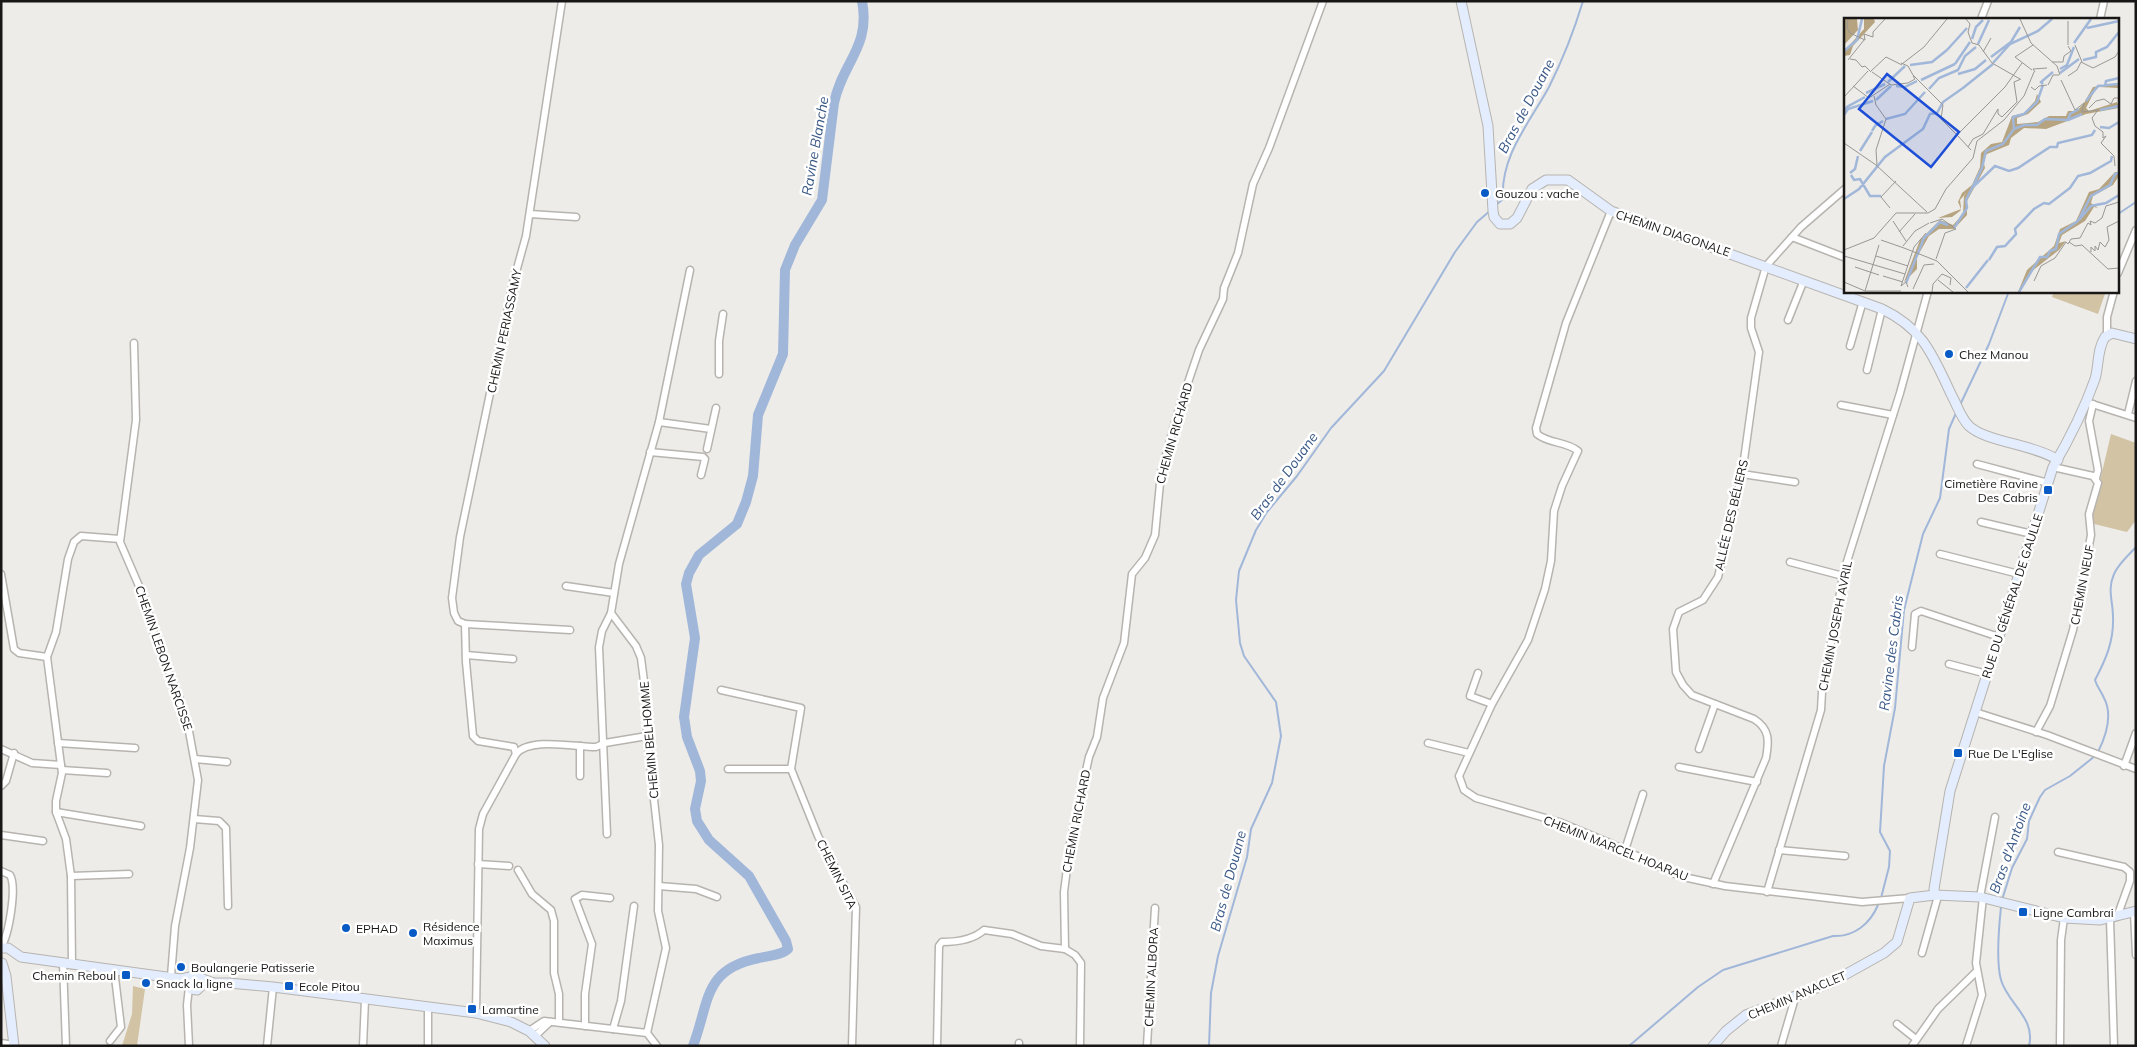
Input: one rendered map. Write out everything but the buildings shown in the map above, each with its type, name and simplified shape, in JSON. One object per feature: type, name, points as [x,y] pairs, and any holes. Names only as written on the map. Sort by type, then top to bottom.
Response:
[{"type":"street","name":"CHEMIN PERIASSAMY","points":[[465,624],[458,621],[454,613],[452,598],[460,537],[513,283],[530,214],[562,1]]},
{"type":"street","name":"CHEMIN RICHARD","points":[[1066,949],[1064,892],[1070,844],[1089,758],[1097,737],[1103,698],[1124,643],[1132,574],[1145,558],[1155,535],[1161,472],[1177,415],[1199,350],[1222,299],[1224,288],[1238,253],[1253,184],[1269,148],[1322,1]]},
{"type":"street","name":"CHEMIN DIAGONALE","points":[[1461,1],[1487,121],[1492,208],[1494,217],[1500,224],[1510,224],[1516,218],[1532,189],[1546,180],[1568,180],[1611,211],[1882,309],[1895,315],[1917,332],[1931,352],[1969,426],[1986,434],[2047,453],[2055,463]]},
{"type":"street","points":[[1981,18],[1988,1]]},
{"type":"street","points":[[2100,18],[2104,1]]},
{"type":"street","name":"ALLÉE DES BÉLIERS","points":[[1713,884],[1757,782],[1766,758],[1769,742],[1766,730],[1754,719],[1692,695],[1676,672],[1673,629],[1679,612],[1703,600],[1718,577],[1742,474],[1760,352],[1751,328],[1751,318],[1766,266],[1792,237],[1844,190]]},
{"type":"street","name":"CHEMIN MARCEL HOARAU","points":[[1611,211],[1566,323],[1536,428],[1537,434],[1543,438],[1565,444],[1578,451],[1562,486],[1554,511],[1551,561],[1545,589],[1528,640],[1492,704],[1459,776],[1464,790],[1476,798],[1559,822],[1625,850],[1679,876],[1713,884],[1766,892],[1878,902],[1910,898]]},
{"type":"street","points":[[530,214],[576,217]]},
{"type":"street","points":[[2120,266],[2136,230]]},
{"type":"street","points":[[1792,237],[1844,257]]},
{"type":"street","points":[[608,834],[599,647],[602,631],[611,613],[626,536],[659,422],[690,270]]},
{"type":"street","points":[[1788,320],[1804,280]]},
{"type":"street","name":"CHEMIN JOSEPH AVRIL","points":[[1766,892],[1821,710],[1822,692],[1843,576],[1893,415],[1928,292]]},
{"type":"street","points":[[2114,292],[2107,317],[2107,334],[2117,333],[2136,338]]},
{"type":"street","points":[[1850,346],[1863,301]]},
{"type":"street","points":[[1866,370],[1882,309]]},
{"type":"street","points":[[719,374],[719,341],[723,314]]},
{"type":"street","name":"RUE DU GÉNÉRAL DE GAULLE","points":[[1937,896],[1934,889],[1950,790],[2048,483],[2055,463],[2090,403],[2102,343],[2107,334]]},
{"type":"street","name":"CHEMIN LEBON NARCISSE","points":[[134,343],[136,420],[120,539],[145,600],[153,631],[181,703],[195,759],[198,785],[194,819],[175,926],[171,976]]},
{"type":"street","points":[[2128,414],[2136,381]]},
{"type":"street","points":[[2090,403],[2136,418]]},
{"type":"street","name":"CHEMIN NEUF","points":[[2036,732],[2050,706],[2074,630],[2091,535],[2089,519],[2098,483],[2096,478],[2098,470],[2089,421],[2090,403]]},
{"type":"street","points":[[1841,405],[1893,415]]},
{"type":"street","points":[[707,448],[716,408]]},
{"type":"street","points":[[659,422],[711,429]]},
{"type":"street","points":[[650,452],[703,457],[701,475]]},
{"type":"street","points":[[2055,463],[2096,478]]},
{"type":"street","points":[[1977,464],[2048,483]]},
{"type":"street","points":[[1742,474],[1795,482]]},
{"type":"street","points":[[1981,522],[2032,534]]},
{"type":"street","points":[[66,1046],[71,876],[66,839],[56,812],[61,767],[47,657],[56,632],[68,559],[74,542],[81,536],[120,539]]},
{"type":"street","points":[[1940,554],[2020,574]]},
{"type":"street","points":[[1790,562],[1843,576]]},
{"type":"street","points":[[1,574],[14,649],[19,654],[47,657]]},
{"type":"street","points":[[566,586],[614,593]]},
{"type":"street","points":[[1912,648],[1915,614],[1921,611],[1999,637]]},
{"type":"street","name":"CHEMIN BELHOMME","points":[[611,613],[636,646],[641,658],[647,705],[647,736],[659,845],[658,911],[665,938],[666,954],[650,1031],[645,1033]]},
{"type":"street","points":[[516,754],[514,747],[478,741],[473,736],[465,624],[570,630]]},
{"type":"street","points":[[466,655],[513,659]]},
{"type":"street","points":[[1949,664],[1987,674]]},
{"type":"street","points":[[1478,673],[1467,699],[1492,704]]},
{"type":"street","points":[[721,690],[801,708],[791,769],[728,769]]},
{"type":"street","points":[[1699,749],[1715,704]]},
{"type":"street","points":[[1975,712],[2036,732],[2136,770]]},
{"type":"street","points":[[2124,766],[2136,734]]},
{"type":"street","points":[[476,1013],[480,821],[516,754],[522,748],[533,745],[596,747],[605,743],[647,736]]},
{"type":"street","points":[[58,743],[135,748]]},
{"type":"street","points":[[1428,743],[1469,753]]},
{"type":"street","points":[[580,746],[580,776]]},
{"type":"street","points":[[1,749],[14,753],[32,763],[107,773]]},
{"type":"street","points":[[1,786],[6,781],[14,753]]},
{"type":"street","points":[[195,759],[227,762]]},
{"type":"street","points":[[1679,767],[1757,782]]},
{"type":"street","name":"CHEMIN SITA","points":[[791,769],[818,836],[856,907],[852,1046]]},
{"type":"street","points":[[1625,850],[1643,794]]},
{"type":"street","points":[[56,812],[141,826]]},
{"type":"street","points":[[1966,1046],[1982,995],[1977,971],[1982,897],[1995,817]]},
{"type":"street","points":[[194,819],[219,820],[226,828],[228,906]]},
{"type":"street","points":[[1,835],[43,841]]},
{"type":"street","points":[[1779,850],[1845,856]]},
{"type":"street","points":[[2058,852],[2133,870],[2114,918],[2114,1046]]},
{"type":"street","points":[[478,864],[509,866]]},
{"type":"street","points":[[518,870],[532,894],[551,910],[554,921],[554,973],[559,994],[559,1022]]},
{"type":"street","points":[[1,871],[10,875],[13,884],[7,937],[6,976],[14,1045],[1,1043]]},
{"type":"street","points":[[71,876],[129,874]]},
{"type":"street","points":[[659,886],[696,889],[717,897]]},
{"type":"street","points":[[585,1026],[585,994],[592,944],[575,899],[582,896],[610,898]]},
{"type":"street","points":[[1922,953],[1937,896]]},
{"type":"street","points":[[1910,898],[1937,896],[1982,897],[2064,918],[2114,918],[2135,912],[2136,955]]},
{"type":"street","name":"CHEMIN ANACLET","points":[[1713,1046],[1726,1031],[1746,1015],[1795,998],[1832,982],[1893,946],[1900,936],[1910,898]]},
{"type":"street","points":[[613,1029],[621,1000],[634,906]]},
{"type":"street","name":"CHEMIN ALBORA","points":[[1147,1046],[1155,908]]},
{"type":"street","points":[[2060,1046],[2061,940],[2064,918]]},
{"type":"street","points":[[937,1046],[939,946],[942,942],[965,939],[984,930],[1012,934],[1041,946],[1066,949],[1075,955],[1081,963],[1080,1046]]},
{"type":"street","points":[[6,956],[171,976],[192,983],[273,987],[476,1013],[511,1022],[532,1034],[545,1046]]},
{"type":"street","points":[[110,1041],[121,1027],[114,969]]},
{"type":"street","points":[[1912,1046],[1938,1009],[1977,971]]},
{"type":"street","points":[[189,1046],[188,1001],[192,983]]},
{"type":"street","points":[[267,1046],[273,987]]},
{"type":"street","points":[[1781,1046],[1795,998]]},
{"type":"street","points":[[363,1046],[365,1000]]},
{"type":"street","points":[[428,1008],[428,1046]]},
{"type":"street","points":[[532,1034],[540,1022],[559,1022],[645,1033],[657,1046]]},
{"type":"street","points":[[1897,1024],[1916,1038]]},
{"type":"shaded area","points":[[2054,292],[2106,292],[2098,314],[2052,297]]},
{"type":"shaded area","points":[[2111,434],[2136,443],[2136,520],[2127,532],[2090,523]]},
{"type":"shaded area","points":[[133,986],[145,989],[137,1046],[122,1046],[132,1014]]},
{"type":"waterway","name":"Ravine Blanche","points":[[693,1046],[711,989],[718,979],[727,970],[741,963],[778,954],[788,949],[786,941],[749,876],[709,840],[697,821],[695,809],[701,781],[700,771],[687,737],[684,717],[695,638],[686,584],[689,573],[699,555],[737,524],[746,502],[753,476],[758,415],[783,354],[785,270],[795,245],[822,200],[834,103],[838,89],[863,31],[862,1]]},
{"type":"waterway","name":"Bras de Douane","points":[[1496,205],[1503,199],[1503,183],[1511,154],[1549,87],[1568,45],[1583,1]]},
{"type":"waterway","name":"Ravine des Cabris","points":[[2120,213],[2136,202]]},
{"type":"waterway","name":"Bras de Douane","points":[[1209,1046],[1211,993],[1218,956],[1247,857],[1251,829],[1272,783],[1281,736],[1276,702],[1244,656],[1240,643],[1236,600],[1239,571],[1256,530],[1267,512],[1297,476],[1331,428],[1384,371],[1455,252],[1477,222],[1491,210]]},
{"type":"waterway","name":"Ravine des Cabris","points":[[1960,405],[1989,344],[2009,292]]},
{"type":"waterway","name":"Ravine des Cabris","points":[[1881,898],[1889,867],[1890,851],[1880,832],[1884,766],[1895,708],[1904,610],[1923,534],[1940,498],[1949,429],[1956,413]]},
{"type":"waterway","name":"Bras d'Antoine","points":[[2098,752],[2106,732],[2108,711],[2095,680],[2111,642],[2113,626],[2111,585],[2118,566],[2136,547]]},
{"type":"waterway","name":"Bras d'Antoine","points":[[2002,900],[2012,868],[2027,839],[2029,821],[2040,797],[2045,790],[2070,776],[2095,756]]},
{"type":"waterway","name":"Ravine des Cabris","points":[[1629,1046],[1698,987],[1723,970],[1833,936],[1854,932],[1871,918],[1878,905]]},
{"type":"waterway","name":"Bras d'Antoine","points":[[2001,907],[1998,944],[1999,972],[2005,989],[2029,1027],[2029,1046]]},
{"type":"place","name":"Gouzou : vache","points":[[1485,193]]},
{"type":"place","name":"Chez Manou","points":[[1949,354]]},
{"type":"place","name":"Cimetière Ravine Des Cabris","points":[[2048,490]]},
{"type":"place","name":"Rue De L'Eglise","points":[[1958,753]]},
{"type":"place","name":"Ligne Cambrai","points":[[2023,912]]},
{"type":"place","name":"EPHAD","points":[[346,928]]},
{"type":"place","name":"Résidence Maximus","points":[[413,933]]},
{"type":"place","name":"Boulangerie Patisserie","points":[[181,967]]},
{"type":"place","name":"Chemin Reboul","points":[[126,975]]},
{"type":"place","name":"Snack la ligne","points":[[146,983]]},
{"type":"place","name":"Ecole Pitou","points":[[289,986]]},
{"type":"place","name":"Lamartine","points":[[472,1009]]}]
